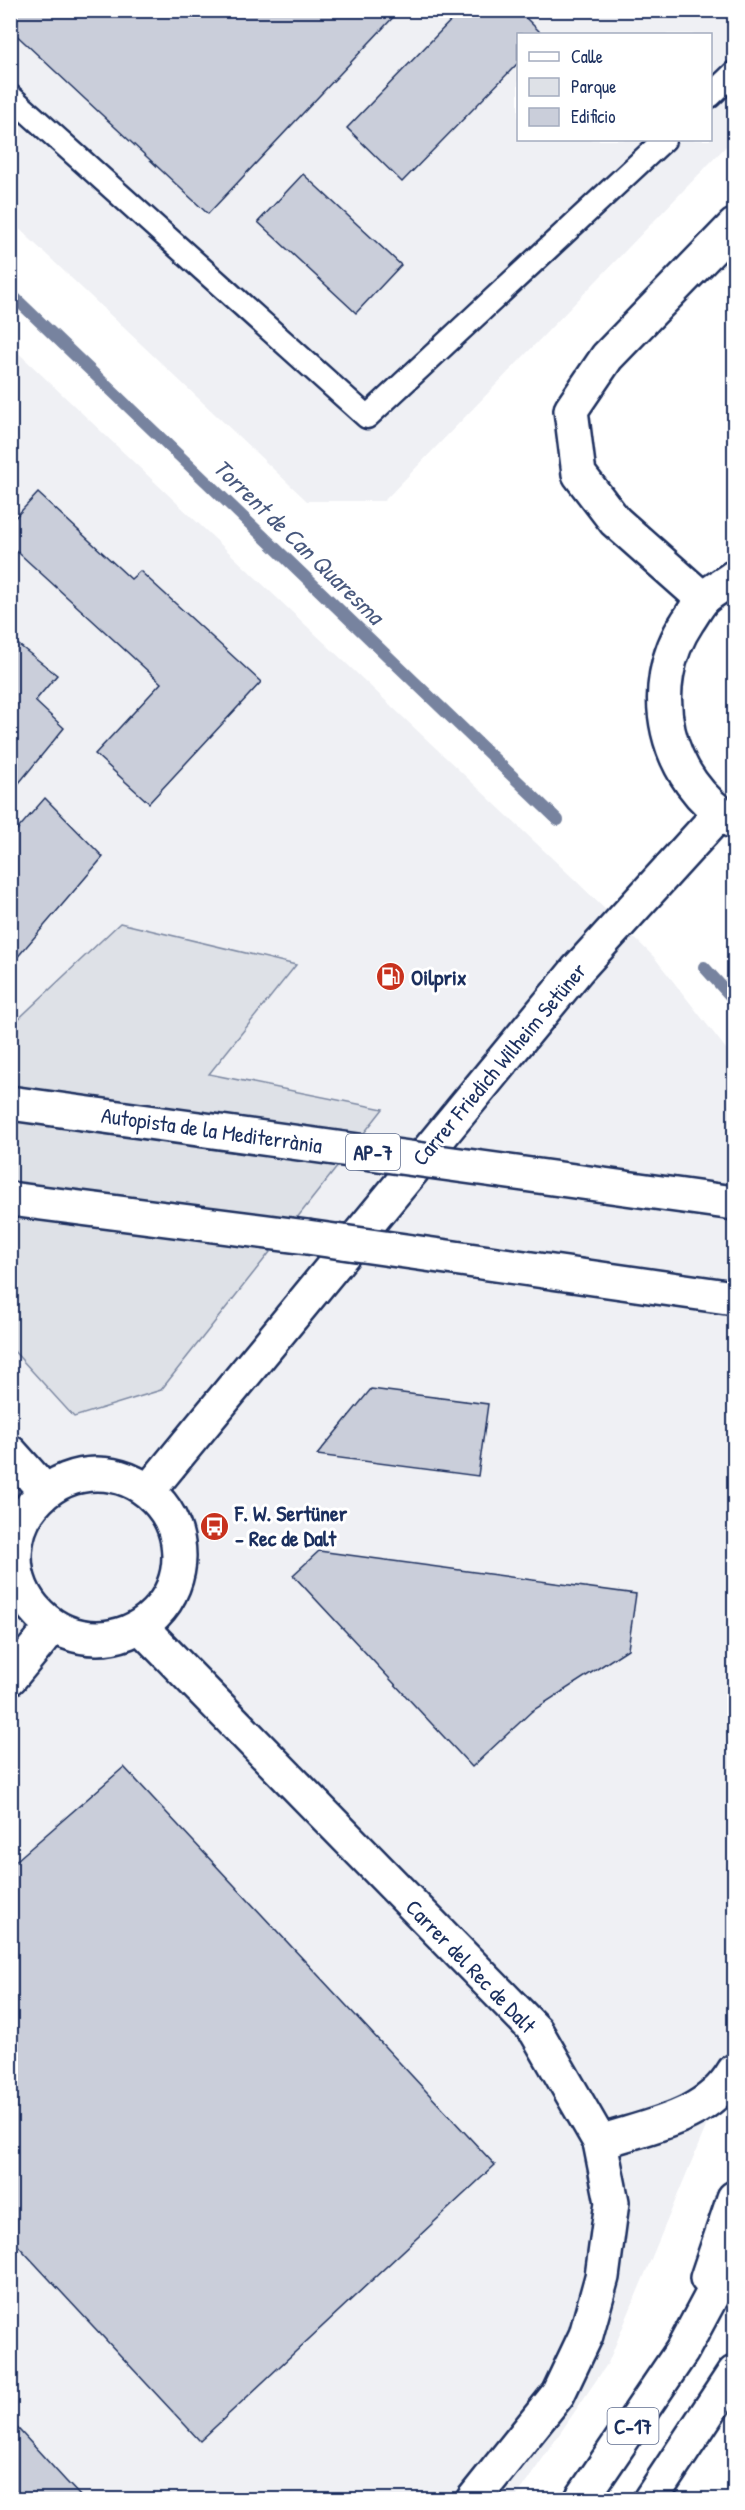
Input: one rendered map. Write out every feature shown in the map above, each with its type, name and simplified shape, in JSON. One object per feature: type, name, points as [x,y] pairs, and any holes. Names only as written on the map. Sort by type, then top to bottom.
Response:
[{"type":"main road","points":[[703,599],[615,521],[579,474],[571,410],[607,357],[735,226]]},
{"type":"main road","points":[[727,818],[687,778],[668,734],[664,686],[676,639],[703,599],[735,577]]},
{"type":"main road","name":"Carrer Friedich Wilheim Setüner","points":[[150,1489],[583,963],[727,818]]},
{"type":"main road","name":"Autopista de la Mediterrània","points":[[10,1103],[735,1203]]},
{"type":"main road","points":[[10,1199],[307,1237],[735,1298]]},
{"type":"main road","points":[[10,1452],[44,1490]]},
{"type":"main road","points":[[97,1471],[150,1489],[175,1521],[182,1560],[170,1599],[141,1627],[112,1638],[81,1638],[53,1626],[25,1598],[13,1560],[20,1521],[44,1490],[97,1471]]},
{"type":"main road","points":[[10,1678],[53,1626]]},
{"type":"main road","name":"Carrer del Rec de Dalt","points":[[141,1627],[536,2031],[600,2142],[612,2202],[602,2277],[586,2335],[558,2394],[473,2499]]},
{"type":"main road","points":[[600,2142],[671,2119],[702,2106],[727,2084],[735,2071]]},
{"type":"main road","points":[[682,2351],[735,2198]]},
{"type":"main road","name":"C-17","points":[[581,2499],[682,2351],[735,2254]]},
{"type":"main road","name":"C-17","points":[[650,2499],[735,2373]]},
{"type":"lane","points":[[712,95],[735,73]]},
{"type":"lane","points":[[10,96],[367,417],[663,141]]},
{"type":"shaded area","points":[[10,11],[734,11],[734,138],[384,501],[307,501],[11,221]]},
{"type":"shaded area","points":[[10,345],[654,957],[734,1059],[734,2059],[608,2363],[515,2499],[11,2499]]},
{"type":"green space","points":[[120,923],[296,965],[209,1074],[383,1109],[161,1390],[74,1417],[11,1348],[11,1026]]},
{"type":"building","points":[[10,10],[400,10],[208,214],[10,29]]},
{"type":"building","points":[[461,10],[518,10],[541,33],[517,33],[517,64],[402,182],[347,128]]},
{"type":"building","points":[[303,174],[401,265],[356,313],[258,222]]},
{"type":"building","points":[[38,493],[131,579],[140,571],[261,682],[149,803],[95,754],[161,683],[10,545],[10,523]]},
{"type":"building","points":[[10,638],[57,675],[35,701],[64,728],[10,794]]},
{"type":"building","points":[[45,798],[103,857],[15,960],[10,956],[10,824],[17,830]]},
{"type":"building","points":[[371,1389],[488,1404],[478,1476],[317,1455]]},
{"type":"building","points":[[319,1551],[636,1594],[628,1649],[532,1711],[472,1767],[293,1575]]},
{"type":"building","points":[[124,1767],[495,2165],[200,2441],[10,2237],[10,1866]]},
{"type":"building","points":[[10,2420],[65,2480],[84,2500],[10,2500]]},
{"type":"waterway","name":"Torrent de Can Quaresma","points":[[10,293],[558,820]]},
{"type":"waterway","name":"Torrent de Can Quaresma","points":[[704,967],[734,1000]]},
{"type":"place","name":"Oilprix","points":[[390,977]]},
{"type":"place","name":"F. W. Sertüner - Rec de Dalt","points":[[214,1526]]}]
